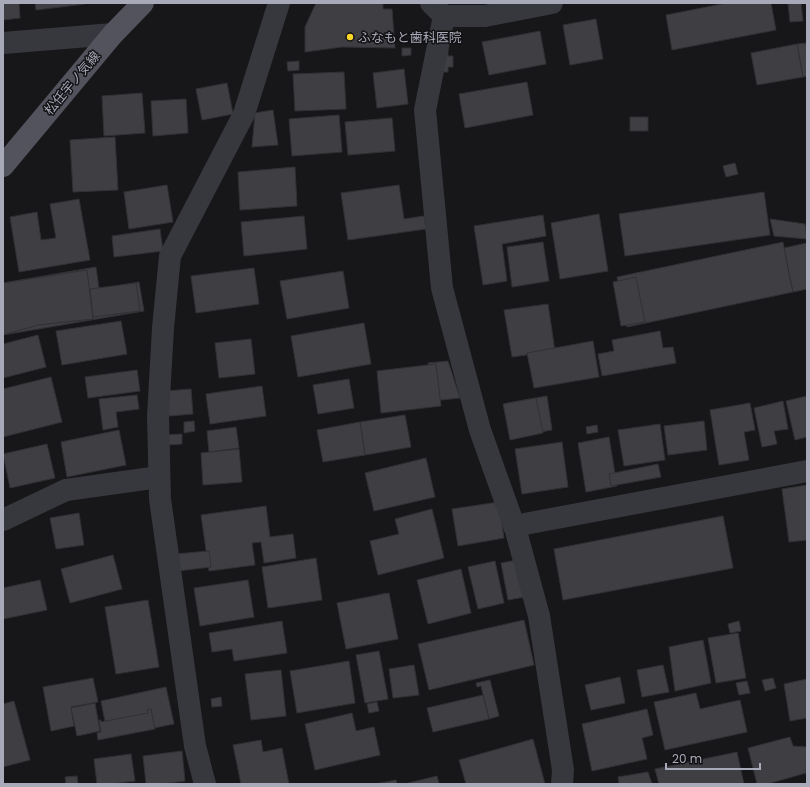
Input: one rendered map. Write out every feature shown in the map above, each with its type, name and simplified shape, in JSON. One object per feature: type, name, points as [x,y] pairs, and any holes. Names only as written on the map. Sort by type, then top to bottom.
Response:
[{"type":"main road","name":"松任宇ノ気線","points":[[3,166],[113,34],[143,3]]},
{"type":"street","points":[[205,784],[195,746],[160,499],[158,416],[163,328],[170,256],[244,114],[279,3]]},
{"type":"street","points":[[552,3],[485,16],[438,10],[425,110],[442,288],[480,430],[516,531],[539,616],[563,770],[562,784]]},
{"type":"street","points":[[3,43],[113,34]]},
{"type":"street","points":[[514,526],[807,471]]},
{"type":"street","points":[[3,520],[66,490],[159,477]]},
{"type":"building","points":[[3,3],[19,3],[20,18],[3,20]]},
{"type":"building","points":[[35,3],[85,3],[85,4],[36,10]]},
{"type":"building","name":"ふなもと歯科医院","points":[[316,3],[383,3],[383,9],[392,9],[395,48],[342,47],[305,52],[305,27]]},
{"type":"building","points":[[727,3],[771,3],[776,30],[672,50],[666,15]]},
{"type":"building","points":[[801,3],[803,21],[790,22],[788,4]]},
{"type":"building","points":[[596,19],[603,59],[570,65],[563,25]]},
{"type":"building","points":[[540,31],[546,64],[489,75],[482,42]]},
{"type":"building","points":[[448,39],[448,56],[453,56],[453,67],[448,67],[448,72],[432,72]]},
{"type":"building","points":[[807,43],[807,76],[803,77],[797,44]]},
{"type":"building","points":[[797,44],[803,77],[757,85],[751,53]]},
{"type":"building","points":[[402,48],[411,48],[411,55],[402,56]]},
{"type":"building","points":[[299,61],[299,70],[288,71],[287,62]]},
{"type":"building","points":[[404,69],[408,104],[377,108],[373,73]]},
{"type":"building","points":[[344,72],[346,109],[295,111],[293,74]]},
{"type":"building","points":[[527,82],[533,115],[465,128],[459,94]]},
{"type":"building","points":[[227,83],[233,114],[202,120],[196,89]]},
{"type":"building","points":[[142,93],[145,133],[104,136],[102,96]]},
{"type":"building","points":[[186,99],[188,133],[153,136],[151,101]]},
{"type":"building","points":[[273,110],[278,145],[252,147],[255,113]]},
{"type":"building","points":[[339,115],[342,152],[292,156],[289,119]]},
{"type":"building","points":[[630,117],[648,117],[648,131],[630,131]]},
{"type":"building","points":[[392,118],[395,151],[348,155],[345,122]]},
{"type":"building","points":[[115,137],[118,190],[73,192],[70,140]]},
{"type":"building","points":[[735,163],[738,174],[726,177],[723,166]]},
{"type":"building","points":[[295,167],[297,206],[240,210],[238,172]]},
{"type":"building","points":[[167,185],[173,222],[129,229],[124,192]]},
{"type":"building","points":[[399,185],[404,219],[424,216],[426,229],[348,240],[341,193]]},
{"type":"building","points":[[764,192],[770,235],[625,256],[619,214]]},
{"type":"building","points":[[79,199],[90,260],[19,272],[10,217],[37,212],[41,240],[56,238],[50,204]]},
{"type":"building","points":[[599,214],[608,271],[560,279],[551,223]]},
{"type":"building","points":[[543,215],[546,236],[502,244],[507,281],[483,285],[474,226]]},
{"type":"building","points":[[304,216],[307,249],[244,256],[241,222]]},
{"type":"building","points":[[770,219],[805,224],[807,239],[774,236]]},
{"type":"building","points":[[160,229],[163,251],[114,257],[112,236]]},
{"type":"building","points":[[543,242],[549,281],[512,287],[507,247]]},
{"type":"building","points":[[783,242],[793,292],[627,327],[617,277]]},
{"type":"building","points":[[807,243],[807,289],[793,292],[784,248]]},
{"type":"building","points":[[96,267],[99,289],[139,282],[144,311],[3,335],[3,283]]},
{"type":"building","points":[[254,268],[259,304],[196,313],[191,276]]},
{"type":"building","points":[[87,270],[93,319],[38,325],[3,335],[3,283]]},
{"type":"building","points":[[343,271],[349,308],[287,319],[280,281]]},
{"type":"building","points":[[636,277],[645,322],[621,326],[613,282]]},
{"type":"building","points":[[136,283],[140,311],[93,317],[90,289]]},
{"type":"building","points":[[548,304],[555,351],[512,357],[504,310]]},
{"type":"building","points":[[121,321],[127,354],[62,365],[56,331]]},
{"type":"building","points":[[364,323],[371,364],[298,377],[291,336]]},
{"type":"building","points":[[660,331],[663,348],[673,347],[676,363],[602,376],[598,354],[614,351],[612,340]]},
{"type":"building","points":[[38,335],[46,367],[3,378],[3,344]]},
{"type":"building","points":[[251,339],[255,374],[219,378],[215,343]]},
{"type":"building","points":[[593,341],[599,377],[534,388],[527,353]]},
{"type":"building","points":[[448,361],[460,398],[432,401],[428,363]]},
{"type":"building","points":[[436,364],[441,406],[381,413],[377,371]]},
{"type":"building","points":[[137,370],[140,391],[88,398],[85,377]]},
{"type":"building","points":[[51,377],[62,422],[3,437],[3,389]]},
{"type":"building","points":[[349,379],[354,408],[318,414],[313,385]]},
{"type":"building","points":[[262,386],[266,416],[210,424],[206,394]]},
{"type":"building","points":[[191,389],[193,414],[169,416],[166,391]]},
{"type":"building","points":[[137,395],[139,409],[116,412],[118,427],[103,430],[99,399]]},
{"type":"building","points":[[547,396],[552,430],[512,437],[507,403]]},
{"type":"building","points":[[807,396],[807,437],[795,440],[786,401]]},
{"type":"building","points":[[536,398],[543,433],[510,440],[503,404]]},
{"type":"building","points":[[783,401],[788,429],[774,431],[777,444],[762,447],[754,408]]},
{"type":"building","points":[[750,403],[755,430],[744,432],[749,460],[719,465],[710,410]]},
{"type":"building","points":[[405,415],[411,447],[365,455],[360,422]]},
{"type":"building","points":[[194,421],[195,431],[184,433],[184,422]]},
{"type":"building","points":[[704,421],[707,450],[668,455],[664,426]]},
{"type":"building","points":[[360,422],[365,455],[323,462],[317,430]]},
{"type":"building","points":[[660,424],[665,460],[624,466],[618,430]]},
{"type":"building","points":[[597,425],[598,432],[587,434],[586,427]]},
{"type":"building","points":[[236,427],[239,448],[209,452],[207,431]]},
{"type":"building","points":[[119,430],[126,465],[67,477],[61,442]]},
{"type":"building","points":[[182,434],[182,444],[167,445],[166,435]]},
{"type":"building","points":[[609,437],[617,486],[586,492],[578,443]]},
{"type":"building","points":[[562,442],[568,487],[522,494],[515,449]]},
{"type":"building","points":[[47,444],[55,478],[10,488],[3,454]]},
{"type":"building","points":[[239,449],[242,482],[203,485],[201,453]]},
{"type":"building","points":[[426,458],[435,497],[374,511],[365,473]]},
{"type":"building","points":[[658,464],[661,477],[611,486],[609,474]]},
{"type":"building","points":[[807,485],[807,540],[789,542],[782,489]]},
{"type":"building","points":[[499,502],[504,538],[458,546],[452,509]]},
{"type":"building","points":[[266,506],[270,537],[293,534],[296,558],[264,563],[261,542],[252,543],[255,565],[209,571],[201,515]]},
{"type":"building","points":[[432,509],[444,558],[378,575],[370,541],[399,534],[395,519]]},
{"type":"building","points":[[79,513],[84,545],[56,549],[50,518]]},
{"type":"building","points":[[723,516],[733,568],[563,600],[554,549]]},
{"type":"building","points":[[209,551],[211,567],[178,571],[176,554]]},
{"type":"building","points":[[113,555],[122,589],[70,603],[61,569]]},
{"type":"building","points":[[316,558],[322,600],[268,608],[262,567]]},
{"type":"building","points":[[517,560],[525,597],[508,600],[501,563]]},
{"type":"building","points":[[495,561],[504,603],[478,609],[468,567]]},
{"type":"building","points":[[461,569],[471,613],[428,624],[417,580]]},
{"type":"building","points":[[40,580],[47,610],[3,619],[3,588]]},
{"type":"building","points":[[248,580],[254,617],[200,626],[194,588]]},
{"type":"building","points":[[386,593],[394,629],[382,631],[375,596]]},
{"type":"building","points":[[389,593],[398,639],[346,649],[337,603]]},
{"type":"building","points":[[148,600],[159,667],[116,674],[105,607]]},
{"type":"building","points":[[524,620],[534,665],[429,690],[418,644]]},
{"type":"building","points":[[282,621],[287,653],[234,661],[232,649],[212,652],[209,633]]},
{"type":"building","points":[[739,621],[741,631],[730,633],[728,624]]},
{"type":"building","points":[[738,633],[746,678],[716,683],[708,638]]},
{"type":"building","points":[[703,640],[711,683],[675,691],[669,647]]},
{"type":"building","points":[[379,651],[388,699],[365,703],[356,655]]},
{"type":"building","points":[[349,661],[355,703],[297,713],[290,671]]},
{"type":"building","points":[[414,665],[419,695],[393,698],[389,669]]},
{"type":"building","points":[[663,665],[669,692],[642,697],[637,670]]},
{"type":"building","points":[[281,670],[286,716],[251,720],[245,674]]},
{"type":"building","points":[[620,677],[625,703],[591,710],[585,685]]},
{"type":"building","points":[[93,678],[98,702],[71,707],[74,726],[51,731],[43,687]]},
{"type":"building","points":[[773,678],[776,688],[765,691],[762,680]]},
{"type":"building","points":[[807,679],[807,718],[790,721],[784,684]]},
{"type":"building","points":[[490,680],[499,716],[489,719],[481,686],[477,687],[476,683]]},
{"type":"building","points":[[747,681],[750,693],[739,695],[736,683]]},
{"type":"building","points":[[166,687],[174,724],[108,737],[101,701]]},
{"type":"building","points":[[696,693],[700,709],[740,700],[747,732],[665,750],[654,702]]},
{"type":"building","points":[[483,695],[489,719],[433,732],[427,708]]},
{"type":"building","points":[[221,697],[222,706],[212,707],[211,699]]},
{"type":"building","points":[[14,701],[30,760],[3,767],[3,704]]},
{"type":"building","points":[[377,702],[379,711],[369,713],[367,704]]},
{"type":"building","points":[[95,703],[100,731],[77,736],[71,708]]},
{"type":"building","points":[[151,709],[155,729],[98,740],[97,733],[101,732],[99,720],[101,720],[101,722],[148,713],[147,710]]},
{"type":"building","points":[[647,709],[653,735],[642,738],[647,759],[592,771],[582,724]]},
{"type":"building","points":[[352,713],[356,731],[374,727],[380,755],[315,770],[305,724]]},
{"type":"building","points":[[790,737],[793,746],[807,747],[806,773],[767,784],[757,784],[748,748]]},
{"type":"building","points":[[533,739],[545,784],[466,784],[459,760]]},
{"type":"building","points":[[261,740],[263,752],[282,748],[289,784],[241,784],[233,745]]},
{"type":"building","points":[[182,751],[185,781],[162,784],[146,784],[143,756]]},
{"type":"building","points":[[737,752],[744,784],[659,784],[655,769]]},
{"type":"building","points":[[131,754],[135,781],[97,784],[94,759]]},
{"type":"building","points":[[648,772],[652,784],[619,784],[618,777]]},
{"type":"building","points":[[77,776],[78,784],[66,784],[65,777]]},
{"type":"building","points":[[437,776],[439,784],[404,784]]},
{"type":"building","points":[[396,780],[397,784],[375,784]]},
{"type":"place","name":"ふなもと歯科医院","points":[[350,37]]}]
